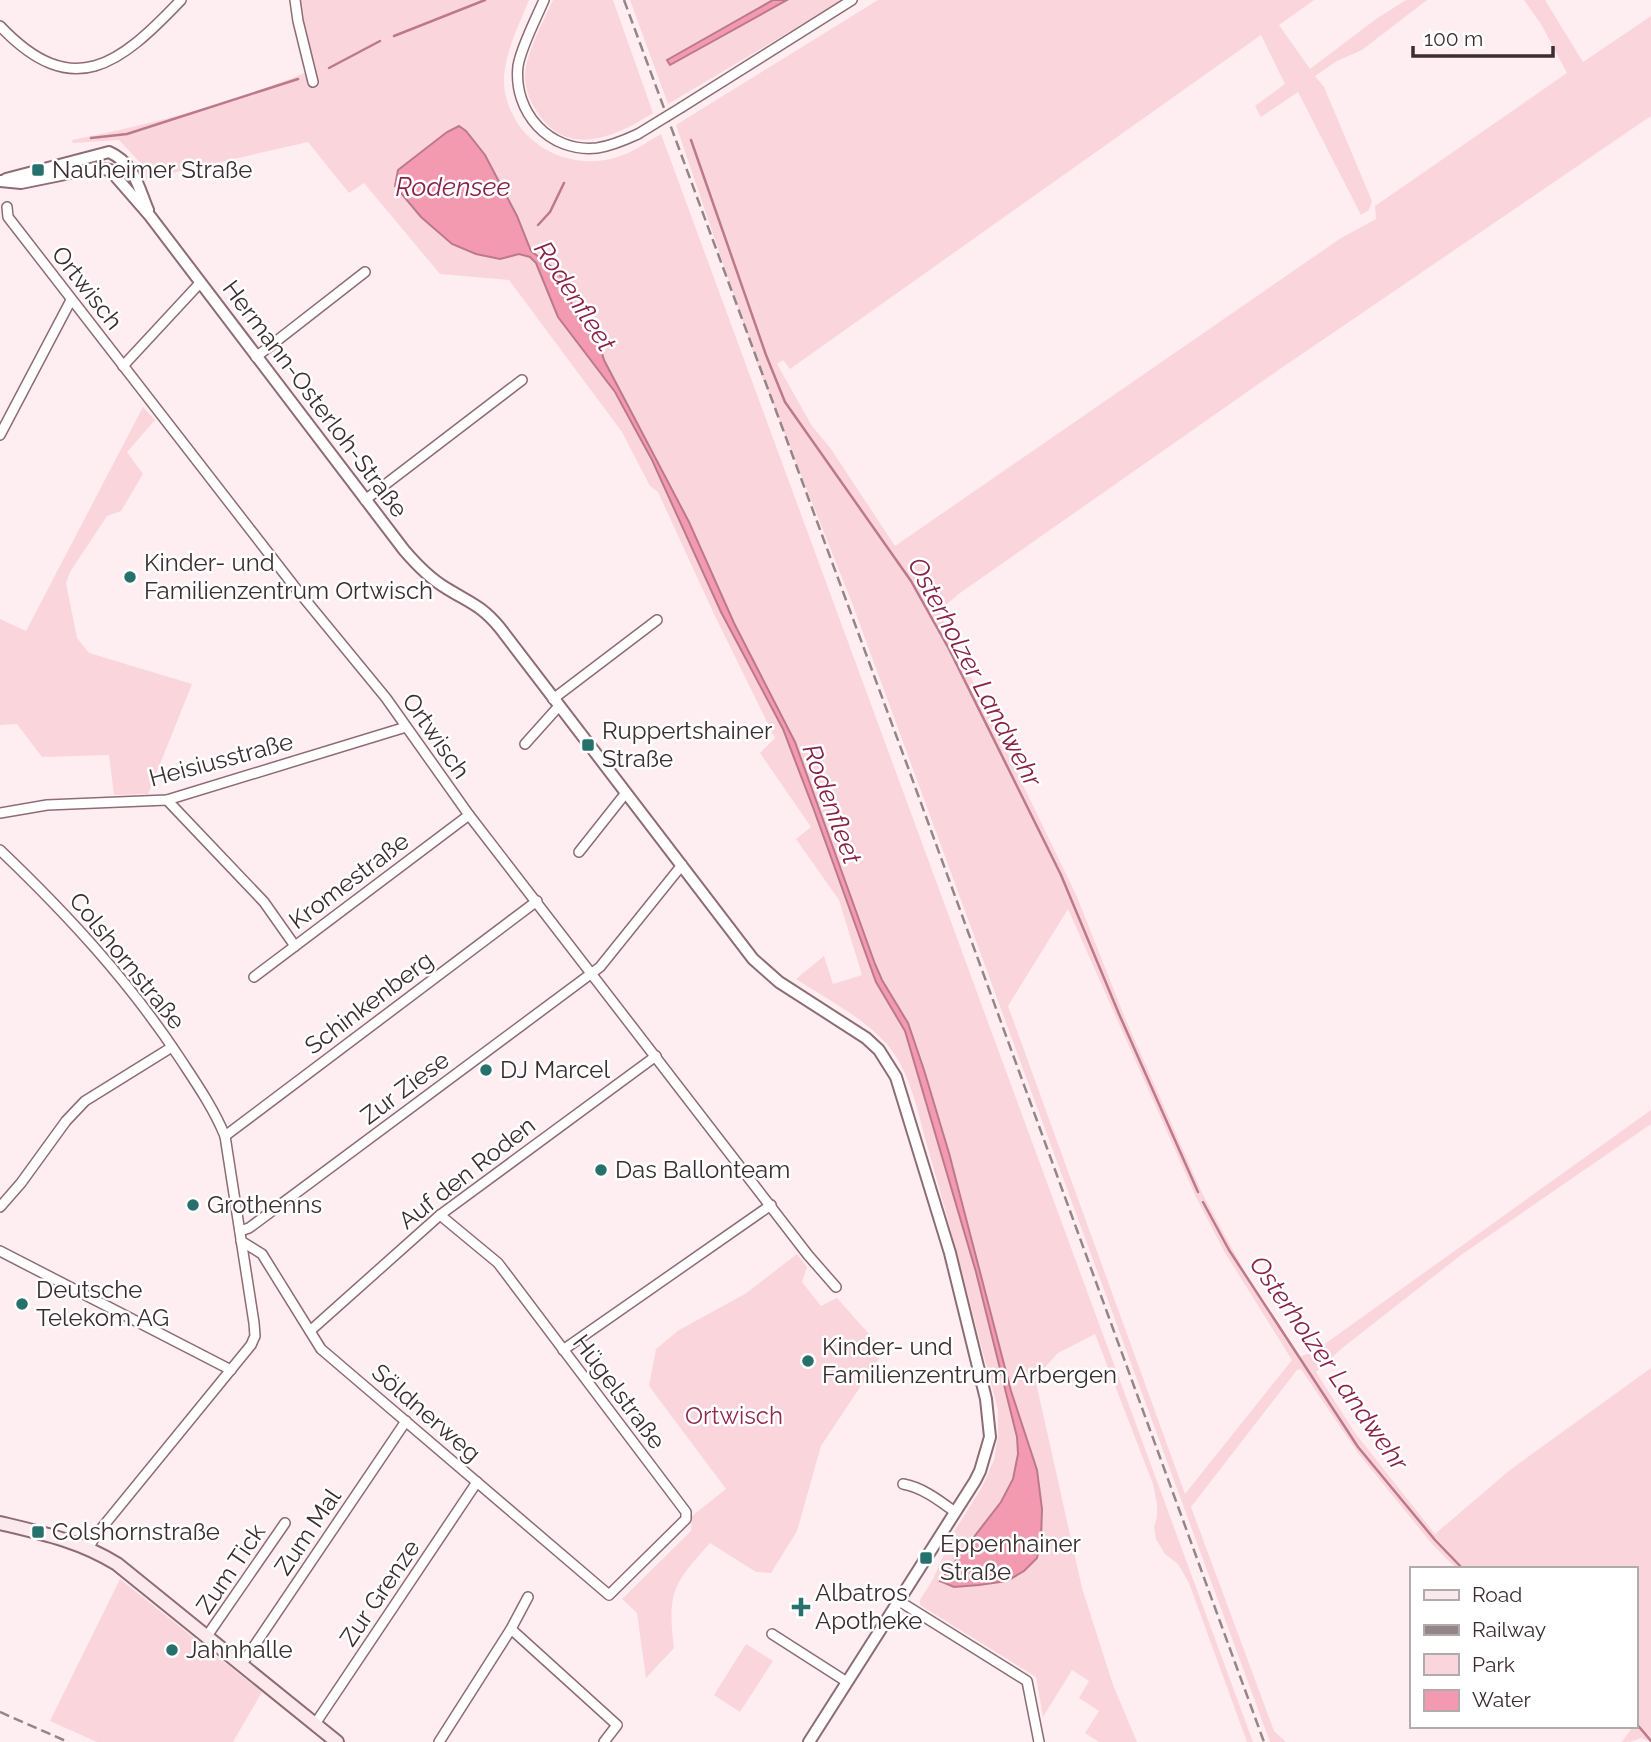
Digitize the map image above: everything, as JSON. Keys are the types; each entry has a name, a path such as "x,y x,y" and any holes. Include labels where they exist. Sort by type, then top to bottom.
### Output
{"main road":[{"path":"0,1523 69,1539 89,1548 135,1577 337,1742"}],"street":[{"path":"0,26 14,41 53,66 71,70 88,69 102,65 133,45 181,0"},
{"path":"295,0 313,82"},
{"path":"544,0 518,66 521,101 541,131 554,140 584,148 609,145 638,134 849,3 859,0"},
{"name":"Hermann-Osterloh-Straße","path":"0,181 109,152 122,158 132,170 150,216"},
{"name":"Hermann-Osterloh-Straße","path":"0,181 21,183 95,168 110,170 117,176 416,564 446,588 487,613 752,959 766,972 866,1038 897,1077 950,1252 986,1399 990,1437 980,1471 809,1742"},
{"name":"Ortwisch","path":"7,207 8,218 294,586 386,698 468,815 592,972 808,1255 836,1287"},
{"path":"256,358 365,272"},
{"path":"123,366 200,283"},
{"path":"0,435 71,300"},
{"path":"365,500 522,380"},
{"path":"525,744 556,702 657,620"},
{"name":"Heisiusstraße","path":"0,813 47,805 167,800 406,727"},
{"path":"579,852 625,794"},
{"path":"167,800 264,902 295,946"},
{"name":"Kromestraße","path":"254,977 468,815"},
{"name":"Colshornstraße","path":"0,850 83,932 140,1000 215,1111 225,1136 255,1336 251,1345 114,1513 89,1548"},
{"name":"Zur Ziese","path":"241,1236 600,967 682,865"},
{"name":"Schinkenberg","path":"225,1136 537,901"},
{"path":"0,1207 66,1121 85,1101 173,1047"},
{"name":"Auf den Roden","path":"310,1331 440,1215 656,1056"},
{"path":"563,1350 772,1205"},
{"name":"Hügelstraße","path":"440,1215 498,1263 686,1512 686,1519 609,1595"},
{"name":"Söldnerweg","path":"241,1236 262,1254 321,1349 609,1595"},
{"path":"0,1251 231,1370"},
{"name":"Zum Mal","path":"242,1664 406,1421"},
{"name":"Zur Grenze","path":"315,1724 477,1482"},
{"path":"903,1484 911,1485 932,1496 955,1512"},
{"name":"Zum Tick","path":"207,1636 285,1523"},
{"path":"439,1742 511,1629 528,1597"},
{"path":"899,1601 1027,1681 1039,1742"},
{"path":"511,1629 617,1725 604,1742"},
{"path":"772,1634 847,1682"}],"green space":[{"path":"293,0 529,0 510,47 504,84 508,104 521,128 531,139 543,148 570,159 599,161 628,153 661,134 1253,1742 1247,1742 1189,1583 1178,1564 1165,1554 1156,1539 1154,1527 1157,1504 1153,1484 1095,1334 1058,1353 1035,1378 1082,1588 1113,1685 1137,1742 1099,1742 1085,1733 1099,1711 1079,1698 1089,1681 1072,1670 1043,1717 1036,1677 920,1605 920,1600 933,1579 955,1530 982,1487 994,1460 998,1410 956,1249 904,1071 890,1048 870,1028 796,979 824,956 833,984 862,975 839,900 796,839 811,827 760,753 775,738 658,492 650,486 622,432 509,280 440,274 364,183 349,193 308,142 146,179 145,168 119,140 73,143 72,140 192,111 252,93 309,71","holes":["540,257 557,271 566,283 578,317 598,340 604,360 689,522 734,623 795,742 875,964 904,1017 939,1115 1025,1435 1017,1437 976,1272 905,1031 876,982 783,729 721,612 679,518 627,413 599,370 558,317 536,264"]},
{"path":"553,0 613,0 653,113 610,135 579,140 551,128 539,115 526,86 526,66"},
{"path":"630,0 772,0 667,60 700,49 787,0 843,0 668,104"},
{"path":"878,0 1314,0 1279,25 1310,69 1406,0 1427,0 1362,50 1337,61 1315,76 1324,87 1372,201 1369,210 1361,215 1298,92 1261,117 1255,106 1285,84 1261,35 790,369 783,360 777,364 812,426 831,449 895,546 1341,238 1376,219 1375,206 1567,73 1541,24 1524,0 1545,0 1583,62 1651,16 1651,116 1280,369 960,593 939,611 1077,897 1125,1018 1202,1193 1253,1287 1299,1357 1315,1351 1651,1110 1651,1124 1461,1255 1341,1349 1316,1372 1355,1433 1435,1534 1510,1470 1651,1368 1651,1742 1641,1738 1622,1742 1632,1728 1637,1728 1637,1567 1455,1567 1432,1544 1358,1453 1301,1369 1297,1370 1191,1507 1274,1731 1286,1742 1270,1742 852,603 759,369 676,125","holes":["1068,909 1196,1197 1224,1251 1292,1360 1185,1494 1008,1006"]},
{"path":"143,407 155,420 127,452 143,474 121,511 107,516 70,572 66,583 77,638 89,653 192,684 148,794 114,795 109,755 42,757 17,724 0,725 0,619 26,631"},
{"path":"797,1254 807,1267 802,1282 821,1306 837,1298 884,1351 821,1446 797,1531 771,1573 756,1572 710,1543 688,1569 676,1590 671,1614 674,1648 646,1678 637,1613 622,1599 691,1531 692,1516 726,1489 649,1386 656,1349 679,1330 745,1294"},
{"path":"120,1579 262,1692 233,1742 97,1742 50,1721"},
{"path":"746,1644 773,1661 740,1712 714,1695"}],"water":[{"path":"773,0 787,0 670,65 667,60"},
{"name":"Rodensee","path":"459,126 485,155 517,216 531,251 557,271 566,283 578,317 591,328 598,340 604,360 689,522 734,623 795,742 875,964 908,1023 949,1153 1011,1391 1037,1470 1042,1509 1041,1540 1037,1558 1024,1571 1007,1581 954,1587 940,1581 1001,1502 1013,1479 1018,1454 1017,1437 976,1272 905,1031 876,982 783,729 721,612 652,460 615,392 558,317 536,263 530,257 519,254 500,259 476,254 452,244 421,217 395,186 398,170 447,132"}],"waterway":[{"path":"394,36 485,0"},
{"path":"329,68 380,41"},
{"path":"91,138 127,134 298,79"},
{"name":"Osterholzer Landwehr","path":"691,140 785,402 911,581 949,649 1061,875 1198,1192"},
{"name":"Rodenfleet","path":"538,225 550,212 564,183"},
{"name":"Osterholzer Landwehr","path":"1203,1202 1229,1250 1358,1447 1435,1540 1461,1567"},
{"name":"Osterholzer Landwehr","path":"1637,1724 1651,1741"}],"railway":[{"path":"624,0 1264,1742"},
{"path":"0,1712 68,1742"}],"place":[{"name":"Nauheimer Straße","path":"38,170"},
{"name":"Kinder- und Familienzentrum Ortwisch","path":"130,577"},
{"name":"Ruppertshainer Straße","path":"588,745"},
{"name":"DJ Marcel","path":"486,1070"},
{"name":"Das Ballonteam","path":"601,1170"},
{"name":"Grothenns","path":"193,1205"},
{"name":"Deutsche Telekom AG","path":"22,1304"},
{"name":"Kinder- und Familienzentrum Arbergen","path":"808,1361"},
{"name":"Colshornstraße","path":"38,1532"},
{"name":"Eppenhainer Straße","path":"926,1558"},
{"name":"Albatros Apotheke","path":"801,1607"},
{"name":"Jahnhalle","path":"172,1650"}]}
